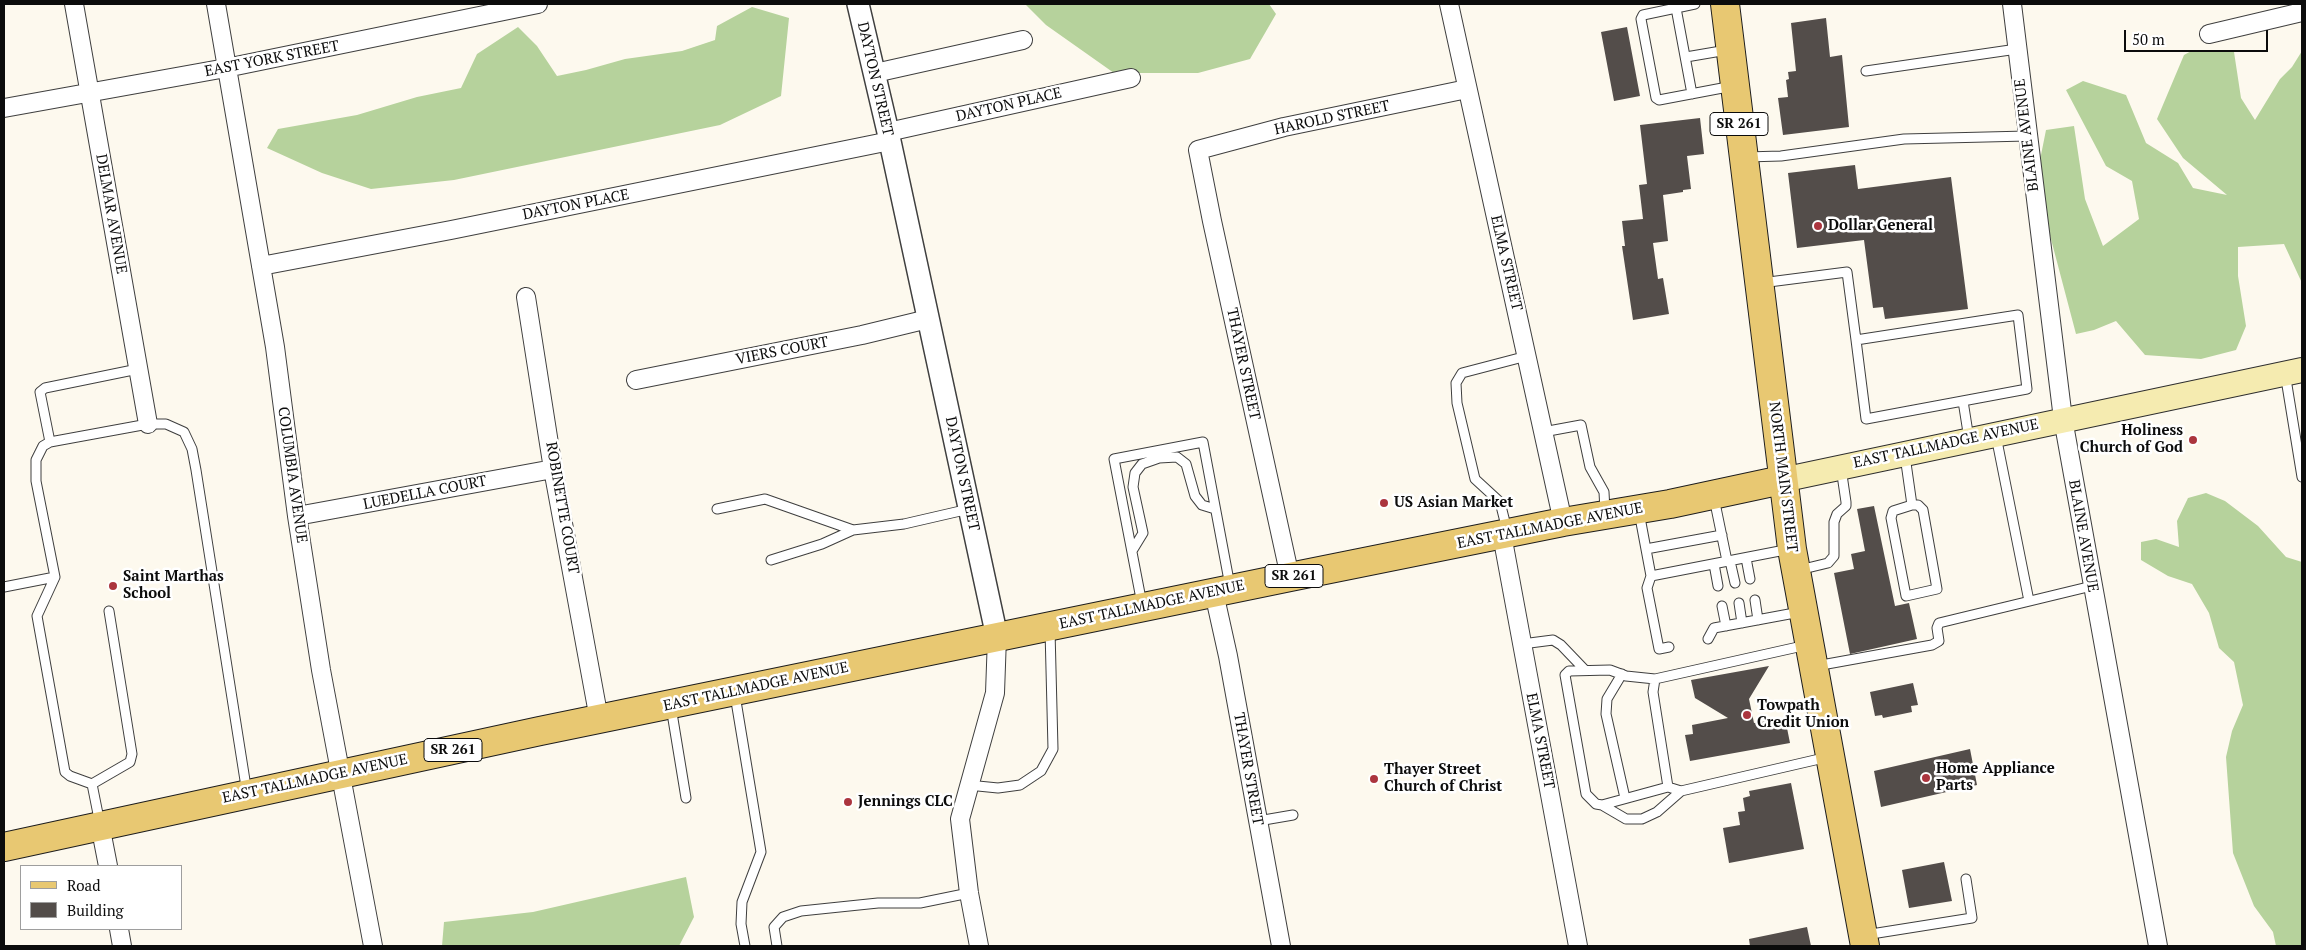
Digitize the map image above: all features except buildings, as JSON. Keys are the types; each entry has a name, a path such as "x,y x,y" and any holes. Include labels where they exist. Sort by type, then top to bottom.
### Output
{"main road":[{"name":"NORTH MAIN STREET","path":"1725,4 1782,480 1803,611 1864,941"},
{"name":"EAST TALLMADGE AVENUE","path":"4,847 341,772 1290,577 1563,522 1714,495 2062,419 2294,372"}],"street":[{"name":"DELMAR AVENUE","path":"74,4 148,424"},
{"name":"COLUMBIA AVENUE","path":"216,4 275,347 297,516 321,670 374,946"},
{"name":"EAST YORK STREET","path":"4,108 226,68 538,4"},
{"name":"DAYTON STREET","path":"858,4 889,136 997,637 995,693 960,819 969,894 979,946"},
{"name":"ELMA STREET","path":"1448,4 1563,522"},
{"name":"BLAINE AVENUE","path":"2012,4 2062,419 2158,946"},
{"path":"2209,34 2302,12"},
{"path":"875,73 1023,40"},
{"name":"DAYTON PLACE","path":"261,266 451,230 889,136 1131,78"},
{"name":"HAROLD STREET","path":"1198,150 1284,127 1467,89"},
{"name":"THAYER STREET","path":"1198,150 1290,577"},
{"name":"ROBINETTE COURT","path":"526,297 553,469 599,719"},
{"name":"VIERS COURT","path":"636,380 862,335 928,319"},
{"name":"LUEDELLA COURT","path":"297,516 553,469"},
{"name":"ELMA STREET","path":"1505,534 1522,644 1578,946"},
{"name":"THAYER STREET","path":"1222,591 1258,821 1281,946"},
{"path":"100,825 108,865"},
{"path":"119,930 122,946"}],"lane":[{"path":"1695,4 1643,15 1641,19 1656,98 1659,100 1734,86"},
{"path":"1676,8 1692,94"},
{"path":"1686,57 1730,49"},
{"path":"1866,71 2017,49"},
{"path":"1744,157 1780,156 1904,139 2027,136"},
{"path":"1759,283 1847,272 1866,419 2027,389 2018,314 1856,340"},
{"path":"1505,534 1500,502 1475,480 1457,403 1456,383 1462,373 1526,356"},
{"path":"50,442 40,392 45,388 138,369"},
{"path":"2294,372 2302,478"},
{"path":"1963,401 1969,439"},
{"path":"92,784 70,776 65,772 37,616 55,577 36,481 36,460 43,446 50,442 148,424 166,424 184,432 192,449 247,793"},
{"path":"1543,432 1581,425 1590,468 1604,492 1605,515"},
{"path":"1996,433 2029,601"},
{"path":"1143,608 1114,458 1202,442 1215,509 1222,591"},
{"path":"1904,453 1912,505"},
{"path":"1132,551 1143,533 1133,487 1135,473 1142,464 1159,458 1177,457 1186,464 1195,496 1202,505 1215,509"},
{"path":"1651,576 1746,558 1828,563 1834,556 1834,522 1837,514 1846,506 1840,467"},
{"path":"1714,495 1735,583"},
{"path":"716,509 765,500 853,530"},
{"path":"1912,505 1918,506 1923,510 1937,589 1906,596 1891,518 1893,511 1912,505"},
{"path":"771,560 822,544 853,530 904,524 969,509"},
{"path":"1638,509 1651,576 1647,588 1659,649 1669,647"},
{"path":"1646,549 1722,534"},
{"path":"1746,558 1750,579"},
{"path":"1714,564 1718,586"},
{"path":"4,588 55,577"},
{"path":"1829,757 1680,791 1656,812 1642,819 1626,819 1602,805 1596,804 1586,794 1565,675 1569,670 1610,670 1622,674 1655,679 1811,655 1932,646 1939,641 1937,628 1939,623 2092,586"},
{"path":"1754,600 1758,620"},
{"path":"1739,603 1742,623"},
{"path":"1722,606 1726,626"},
{"path":"92,784 130,762 132,754 109,611"},
{"path":"1708,639 1714,628 1803,611"},
{"path":"968,785 998,788 1020,785 1041,771 1052,749 1050,627"},
{"path":"1522,644 1553,640 1561,645 1584,669"},
{"path":"1622,674 1607,699 1606,714 1625,798"},
{"path":"1655,679 1653,692 1668,787"},
{"path":"734,692 761,852 757,868 742,902 741,924 745,946"},
{"path":"671,705 686,798"},
{"path":"92,784 100,825"},
{"path":"1602,805 1668,787 1680,791"},
{"path":"1258,821 1293,815"},
{"path":"1864,941 1972,918 1966,879"},
{"path":"777,946 774,927 783,917 801,911 878,903 920,903 969,894"}],"green space":[{"path":"1025,4 1269,4 1276,14 1250,59 1198,73 1114,73 1046,25"},
{"path":"752,7 789,18 781,96 720,125 454,180 371,189 322,173 267,148 278,129 357,115 417,97 461,88 477,54 518,27 537,46 557,76 625,59 682,51 715,40 717,26"},
{"path":"2193,50 2234,52 2241,98 2255,120 2280,79 2292,67 2302,51 2302,283 2284,244 2238,247 2238,276 2246,326 2236,350 2201,359 2145,355 2116,321 2094,330 2076,334 2042,205 2040,160 2046,130 2074,126 2085,199 2103,246 2139,219 2132,181 2106,166 2066,90 2083,81 2126,95 2146,143 2178,163 2193,188 2227,195 2183,158 2157,119 2184,55"},
{"path":"2206,493 2225,501 2258,526 2286,557 2302,562 2302,946 2276,946 2273,932 2254,906 2233,853 2226,757 2232,731 2243,705 2234,662 2219,648 2209,613 2192,584 2168,576 2141,560 2141,542 2156,539 2179,547 2177,521 2188,498"},
{"path":"686,877 694,917 679,946 442,946 444,922 533,912"}],"place":[{"name":"Dollar General","path":"1818,226"},
{"name":"Holiness Church of God","path":"2193,440"},
{"name":"US Asian Market","path":"1384,503"},
{"name":"Saint Marthas School","path":"113,586"},
{"name":"Towpath Credit Union","path":"1747,715"},
{"name":"Home Appliance Parts","path":"1926,778"},
{"name":"Thayer Street Church of Christ","path":"1374,779"},
{"name":"Jennings CLC","path":"848,802"}]}
